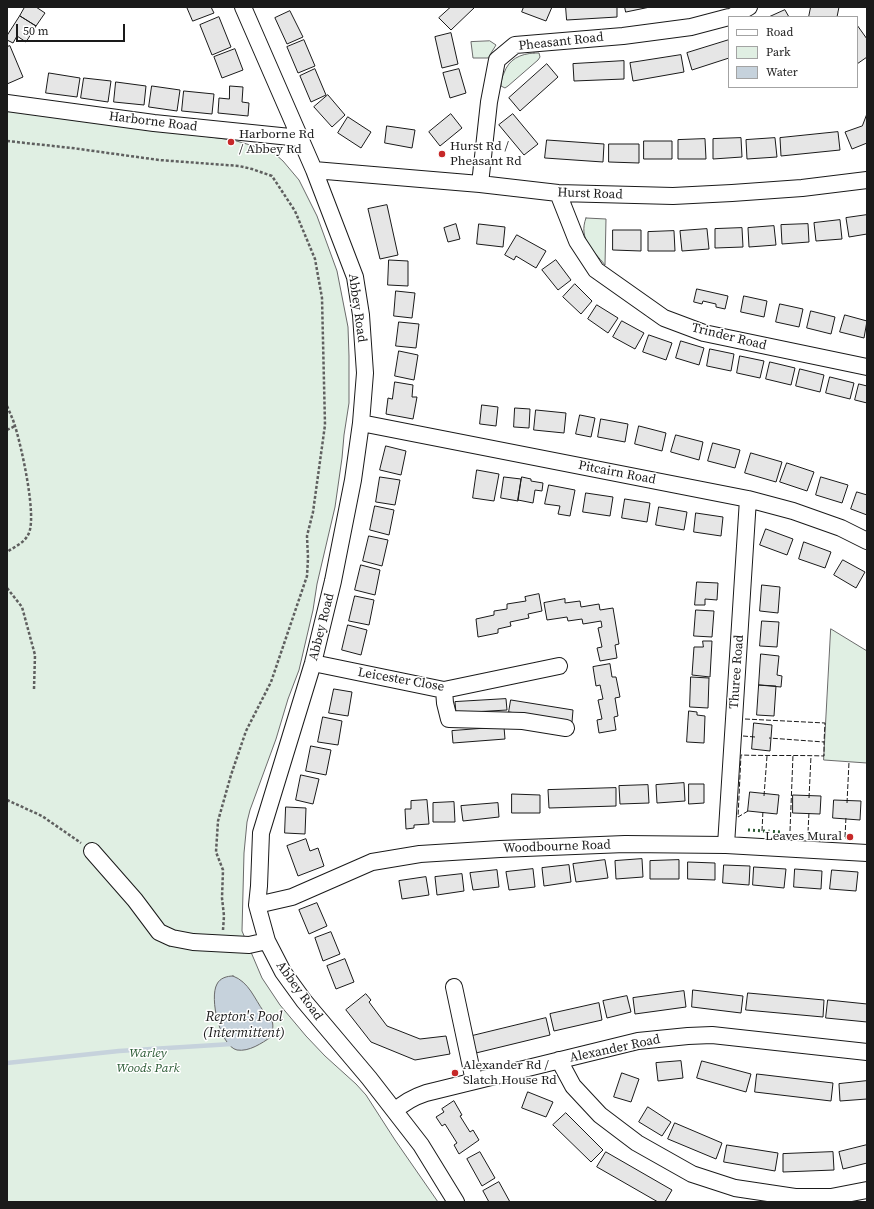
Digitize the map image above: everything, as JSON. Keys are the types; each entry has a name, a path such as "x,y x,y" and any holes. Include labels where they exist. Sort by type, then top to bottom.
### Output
{"street":[{"name":"Abbey Road","path":"243,7 314,170 355,277 361,315 365,374 361,423 353,480 333,581 313,663 261,833 257,905 267,940 283,972 304,1001 395,1111 421,1146 456,1202"},
{"name":"Pheasant Road","path":"732,16 749,7"},
{"name":"Pheasant Road","path":"480,184 489,102 497,60 515,45 622,36 691,27 728,18"},
{"name":"Harborne Road","path":"7,103 154,123 300,138"},
{"name":"Hurst Road","path":"314,170 480,184 558,193 673,196 794,188 867,180"},
{"name":"Trinder Road","path":"558,193 577,241 596,270 664,318 704,333 867,367"},
{"name":"Pitcairn Road","path":"361,423 748,499 793,511 834,525 867,542"},
{"name":"Thuree Road","path":"726,845 748,499"},
{"name":"Leicester Close","path":"313,663 444,690 559,666"},
{"path":"444,690 445,703 449,719 523,721 566,728"},
{"name":"Woodbourne Road","path":"257,905 292,897 372,862 420,854 625,844 726,845 867,853"},
{"path":"92,851 135,900 159,932 172,938 194,942 249,945 267,940"},
{"path":"454,987 474,1081"},
{"name":"Alexander Road","path":"395,1111 414,1097 426,1093 638,1041 712,1035 867,1052"},
{"path":"559,1060 573,1086 600,1116 637,1143 732,1195 831,1200 867,1190"}],"path":[{"path":"7,141 159,160 239,166 272,176 295,211 315,259 322,298 325,424 313,512 307,536 307,576 271,682 246,731 230,775 218,821 216,852 223,870 222,898 224,916 222,944"},
{"path":"7,406 15,426 27,474 32,523 29,535 20,544 7,552"},
{"path":"7,430 15,426"},
{"path":"7,588 22,607 35,655 34,689"},
{"path":"7,800 42,816 92,851"}],"green space":[{"path":"490,41 496,45 488,58 473,58 471,42"},
{"path":"539,53 540,57 538,60 508,86 505,88 501,86 501,81 506,68 512,61 520,56"},
{"name":"Warley Woods Park","path":"7,110 233,140 264,149 275,154 283,161 299,180 317,216 337,271 348,327 349,403 335,507 299,670 247,822 244,853 242,931 262,978 280,1005 325,1056 366,1095 438,1202 7,1202"},
{"path":"586,218 606,219 605,265 585,238 584,225"},
{"path":"831,629 867,651 867,763 824,760"}],"water":[{"name":"Repton's Pool (Intermittent)","path":"228,976 233,976 247,986 273,1023 271,1037 264,1042 246,1050 237,1050 231,1047 221,1031 215,1010 214,1000 217,984 220,980"}],"building":[{"path":"25,7 36,7 45,13 36,26 20,16"},
{"path":"187,7 211,7 214,13 193,21"},
{"path":"451,7 475,7 451,30 439,18"},
{"path":"524,7 552,7 546,21 522,12"},
{"path":"566,7 617,7 617,17 567,20"},
{"path":"625,7 650,7 626,12"},
{"path":"811,7 839,7 837,16 809,16"},
{"path":"785,10 788,16 771,16"},
{"path":"290,11 303,37 287,44 275,18"},
{"path":"20,16 36,26 26,42 17,36 13,43 7,40 7,36"},
{"path":"219,17 231,47 212,55 200,25"},
{"path":"858,26 867,39 867,57 858,63"},
{"path":"451,33 458,64 442,68 435,37"},
{"path":"304,40 315,66 298,73 287,47"},
{"path":"728,40 728,58 692,70 687,53"},
{"path":"10,46 23,77 7,84 7,47"},
{"path":"235,49 243,70 222,78 214,57"},
{"path":"681,55 684,72 633,81 630,63"},
{"path":"624,61 624,79 574,81 573,64"},
{"path":"547,64 558,77 520,111 509,98"},
{"path":"315,69 326,95 311,102 300,76"},
{"path":"459,69 466,93 450,98 443,73"},
{"path":"49,73 80,78 77,97 46,93"},
{"path":"84,78 111,81 108,102 81,98"},
{"path":"116,82 146,86 144,105 114,102"},
{"path":"152,86 180,90 177,111 149,107"},
{"path":"230,86 243,87 242,102 249,103 248,116 218,113 219,98 229,99"},
{"path":"184,91 214,94 212,114 182,111"},
{"path":"328,95 345,115 332,127 314,107"},
{"path":"451,114 462,128 440,146 429,132"},
{"path":"513,114 538,144 524,155 499,125"},
{"path":"867,114 867,143 852,149 845,132 862,126"},
{"path":"348,117 371,132 361,148 338,133"},
{"path":"387,126 415,130 412,148 385,143"},
{"path":"838,132 840,150 781,156 780,138"},
{"path":"741,138 742,157 713,159 713,139"},
{"path":"775,138 777,157 747,159 746,140"},
{"path":"705,139 706,159 678,159 678,140"},
{"path":"547,140 604,144 603,162 545,158"},
{"path":"644,141 672,141 672,159 644,159"},
{"path":"609,144 639,144 639,163 609,162"},
{"path":"387,205 398,255 380,259 368,209"},
{"path":"867,215 867,234 849,237 846,218"},
{"path":"840,220 842,239 816,241 814,223"},
{"path":"456,224 460,239 448,242 444,228"},
{"path":"479,224 505,227 503,247 477,244"},
{"path":"808,224 809,242 782,244 781,225"},
{"path":"774,226 776,245 749,247 748,228"},
{"path":"742,228 743,247 715,248 715,229"},
{"path":"707,229 709,249 682,251 680,231"},
{"path":"613,230 641,230 641,251 613,250"},
{"path":"674,231 675,251 648,251 648,232"},
{"path":"517,235 546,251 536,268 516,256 514,260 505,255"},
{"path":"389,260 408,261 408,286 388,285"},
{"path":"556,260 571,280 558,290 542,270"},
{"path":"575,284 592,301 581,314 563,297"},
{"path":"697,289 728,296 725,309 716,307 716,304 703,301 702,304 694,302"},
{"path":"396,291 415,293 412,318 394,316"},
{"path":"744,296 767,301 764,317 741,312"},
{"path":"780,304 803,309 799,327 776,322"},
{"path":"597,305 618,318 608,333 588,319"},
{"path":"811,311 835,317 831,334 807,328"},
{"path":"845,315 867,321 864,338 840,332"},
{"path":"622,321 644,333 635,349 613,337"},
{"path":"399,322 419,324 416,348 396,346"},
{"path":"649,335 672,343 666,360 643,352"},
{"path":"681,341 704,348 699,365 676,358"},
{"path":"710,349 734,354 731,371 707,366"},
{"path":"399,351 418,355 414,380 395,376"},
{"path":"740,356 764,361 760,378 737,373"},
{"path":"770,362 795,368 791,385 766,379"},
{"path":"800,369 824,375 820,392 796,386"},
{"path":"830,377 854,383 850,399 826,393"},
{"path":"395,382 413,385 412,397 417,397 413,419 386,414 388,398 392,399"},
{"path":"859,384 867,386 867,403 855,400"},
{"path":"482,405 498,407 496,426 480,424"},
{"path":"515,408 530,409 529,428 514,427"},
{"path":"536,410 566,413 564,433 534,430"},
{"path":"580,415 595,418 591,437 576,434"},
{"path":"601,419 628,424 625,442 598,437"},
{"path":"639,426 666,433 662,451 635,444"},
{"path":"676,435 703,442 699,460 671,452"},
{"path":"713,443 740,450 735,468 708,461"},
{"path":"386,446 406,451 401,475 380,470"},
{"path":"751,453 782,462 776,482 745,473"},
{"path":"787,463 814,472 807,491 780,482"},
{"path":"477,470 499,474 494,501 473,498"},
{"path":"380,477 400,480 395,505 376,502"},
{"path":"504,477 521,479 518,501 501,498"},
{"path":"522,477 531,479 531,481 543,483 542,491 535,490 533,503 518,500"},
{"path":"821,477 848,485 842,503 816,495"},
{"path":"549,485 575,490 570,516 558,514 560,506 545,504"},
{"path":"857,492 867,495 867,515 851,509"},
{"path":"586,493 613,497 610,516 583,512"},
{"path":"625,499 650,503 647,522 622,518"},
{"path":"375,506 394,510 389,535 370,530"},
{"path":"659,507 687,512 684,530 656,525"},
{"path":"696,513 723,517 721,536 694,532"},
{"path":"766,529 793,539 787,555 760,545"},
{"path":"369,536 388,540 382,566 363,561"},
{"path":"804,542 831,552 825,568 799,559"},
{"path":"843,560 865,572 856,588 834,575"},
{"path":"361,565 380,570 375,595 355,590"},
{"path":"697,582 718,583 717,600 705,599 705,605 695,605"},
{"path":"762,585 780,587 778,613 760,611"},
{"path":"539,594 542,611 528,614 529,618 510,622 511,626 498,629 498,633 478,637 476,619 494,615 494,611 507,609 507,604 526,601 525,597"},
{"path":"355,596 374,600 369,625 349,621"},
{"path":"565,599 565,603 580,601 581,607 599,604 600,610 613,608 619,644 615,645 617,658 600,661 597,648 602,647 598,628 602,627 601,621 583,624 582,619 568,621 567,617 547,620 544,603"},
{"path":"696,610 714,611 712,637 694,636"},
{"path":"762,621 779,622 777,647 760,646"},
{"path":"348,625 367,630 361,655 342,650"},
{"path":"703,641 712,641 710,677 692,675 694,647 703,647"},
{"path":"761,654 779,656 777,675 782,676 781,687 759,685"},
{"path":"610,664 612,677 616,677 620,697 615,698 618,716 614,717 616,730 599,733 597,720 602,719 598,700 603,699 600,685 596,686 593,667"},
{"path":"691,677 709,678 708,708 690,707"},
{"path":"759,685 776,686 774,716 757,715"},
{"path":"334,689 352,692 348,716 329,713"},
{"path":"506,699 507,710 456,713 455,702"},
{"path":"511,700 573,710 572,722 509,712"},
{"path":"689,711 697,712 697,715 705,716 704,743 687,742"},
{"path":"323,717 342,721 338,745 318,742"},
{"path":"754,723 772,725 770,751 752,749"},
{"path":"504,727 505,739 453,743 452,731"},
{"path":"311,746 331,750 326,775 306,771"},
{"path":"301,775 319,779 313,804 296,800"},
{"path":"684,783 685,801 657,803 656,785"},
{"path":"689,784 704,784 704,803 689,804"},
{"path":"648,785 649,803 620,804 619,786"},
{"path":"616,788 616,806 549,808 548,790"},
{"path":"750,792 779,795 777,814 748,811"},
{"path":"512,794 540,795 540,813 512,813"},
{"path":"793,795 821,796 820,814 793,813"},
{"path":"427,800 429,824 414,825 414,828 406,829 405,809 411,809 411,801"},
{"path":"834,800 861,801 860,820 833,818"},
{"path":"454,802 455,822 433,822 433,803"},
{"path":"498,803 499,817 463,821 461,806"},
{"path":"286,807 306,808 305,834 285,833"},
{"path":"306,839 310,851 318,848 324,866 298,876 287,846"},
{"path":"642,859 643,877 616,879 615,861"},
{"path":"605,860 608,878 576,882 573,864"},
{"path":"679,860 679,879 650,879 650,861"},
{"path":"688,862 715,863 715,880 688,879"},
{"path":"569,865 571,882 544,886 542,868"},
{"path":"724,865 750,866 749,885 723,883"},
{"path":"754,867 786,869 784,888 753,885"},
{"path":"533,869 535,887 509,890 506,872"},
{"path":"795,869 822,871 821,889 794,887"},
{"path":"497,870 499,887 473,890 470,873"},
{"path":"832,870 858,872 856,891 830,889"},
{"path":"462,874 464,891 437,895 435,877"},
{"path":"426,877 429,895 402,899 399,881"},
{"path":"317,903 327,926 309,934 299,910"},
{"path":"331,932 340,954 323,961 315,938"},
{"path":"345,959 354,982 336,989 327,966"},
{"path":"693,990 743,996 741,1013 692,1007"},
{"path":"684,991 686,1007 635,1014 633,998"},
{"path":"748,993 824,1000 823,1017 746,1010"},
{"path":"366,994 371,1000 369,1002 387,1026 420,1039 446,1036 450,1054 415,1060 371,1042 346,1010"},
{"path":"627,996 631,1012 607,1018 603,1001"},
{"path":"828,1000 867,1004 867,1022 826,1018"},
{"path":"599,1003 602,1020 554,1031 550,1014"},
{"path":"546,1018 550,1035 476,1053 472,1036"},
{"path":"681,1061 683,1078 658,1081 656,1063"},
{"path":"702,1061 751,1074 746,1092 697,1078"},
{"path":"622,1073 639,1079 631,1102 614,1097"},
{"path":"757,1074 833,1083 831,1101 755,1092"},
{"path":"867,1081 867,1099 840,1101 839,1084"},
{"path":"528,1092 553,1102 546,1117 522,1108"},
{"path":"454,1101 462,1115 460,1116 470,1132 473,1130 479,1140 459,1154 454,1145 457,1143 445,1124 442,1126 436,1117 444,1112 442,1109"},
{"path":"648,1107 671,1122 662,1136 639,1122"},
{"path":"566,1113 603,1150 591,1162 553,1125"},
{"path":"675,1123 722,1143 716,1159 668,1139"},
{"path":"727,1145 778,1153 775,1171 724,1162"},
{"path":"867,1145 867,1163 843,1169 839,1152"},
{"path":"480,1152 495,1178 482,1186 467,1159"},
{"path":"606,1152 672,1190 665,1202 658,1202 597,1167"},
{"path":"833,1152 834,1170 783,1172 783,1154"},
{"path":"499,1182 510,1202 489,1202 483,1191"}],"waterway":[{"path":"7,1063 119,1051 232,1044"}],"hedge":[{"path":"748,830 782,832"},
{"path":"845,837 854,837"}],"fence":[{"path":"745,719 825,723 824,742"},
{"path":"743,736 755,737"},
{"path":"748,811 738,817 741,755 824,756 824,742 769,738"},
{"path":"790,831 793,755"},
{"path":"764,796 767,756"},
{"path":"809,798 811,756"},
{"path":"847,803 849,762"},
{"path":"762,831 763,810"},
{"path":"808,832 809,812"},
{"path":"845,837 846,817"}],"place":[{"name":"Harborne Rd / Abbey Rd","path":"231,142"},
{"name":"Hurst Rd / Pheasant Rd","path":"442,154"},
{"name":"Leaves Mural","path":"850,837"},
{"name":"Alexander Rd / Slatch House Rd","path":"455,1073"}]}
